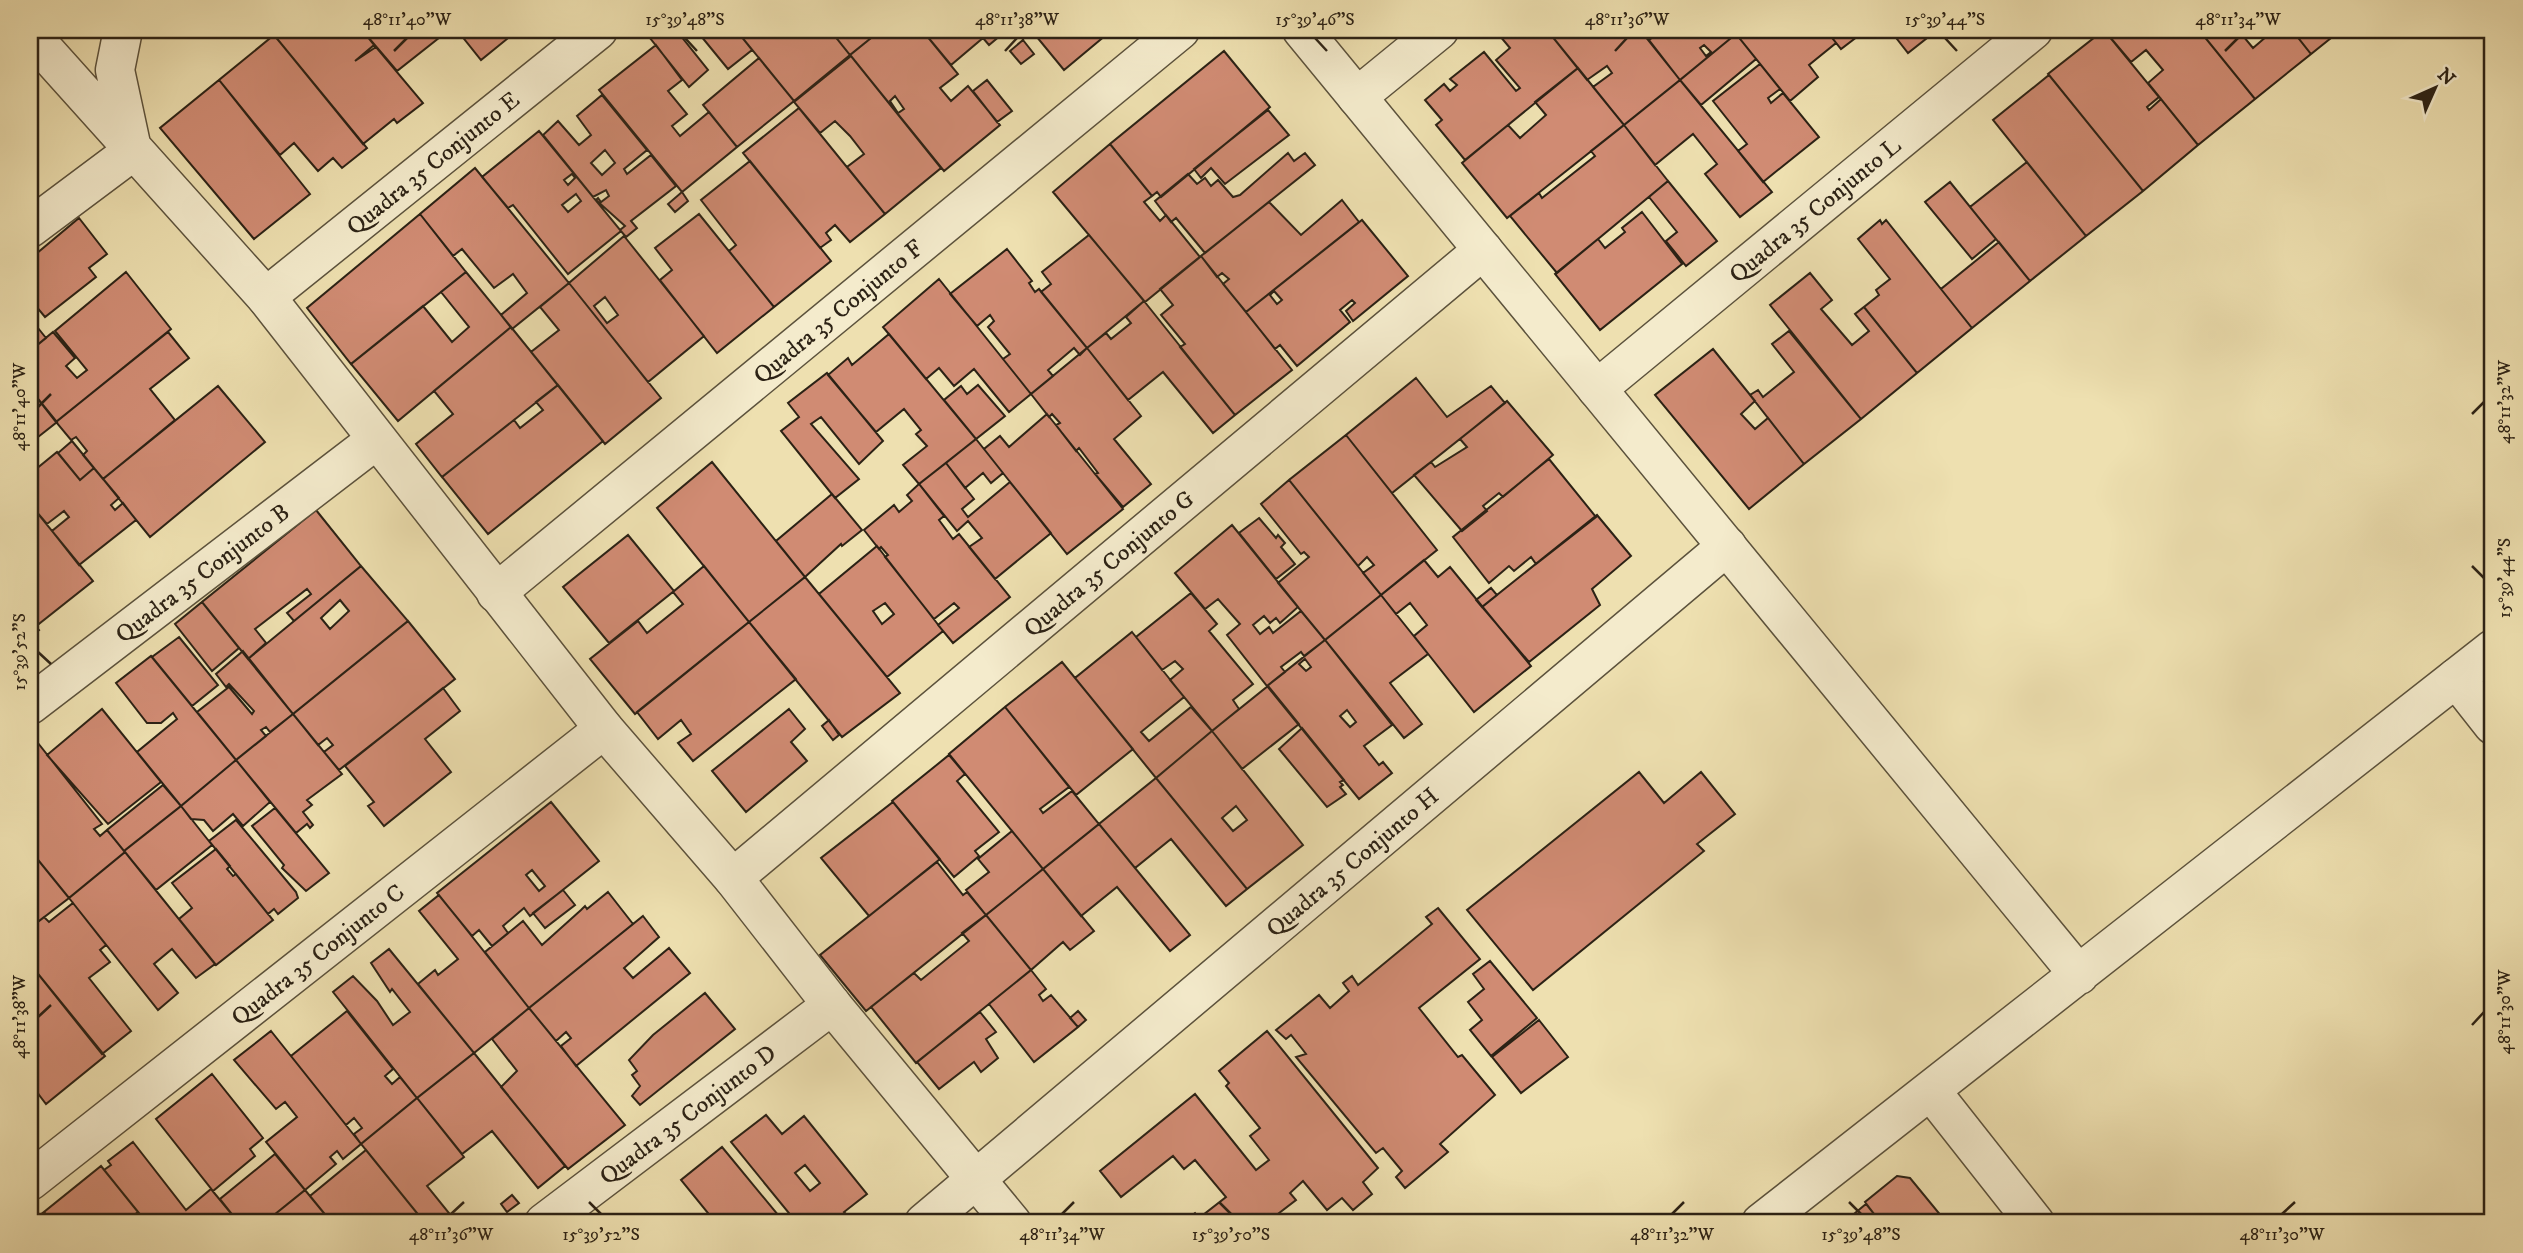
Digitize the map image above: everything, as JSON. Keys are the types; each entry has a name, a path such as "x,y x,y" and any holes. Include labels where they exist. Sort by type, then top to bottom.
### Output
{"street":[{"path":"123,30 115,70 133,151"},
{"name":"Quadra 35 Conjunto E","path":"265,297 598,30"},
{"name":"Quadra 35 Conjunto F","path":"496,593 1180,30"},
{"path":"1302,30 2079,975"},
{"path":"1357,97 1439,30"},
{"name":"Quadra 35 Conjunto L","path":"1597,389 2033,30"},
{"path":"30,34 265,297 604,729 733,878 832,1005 1012,1223"},
{"path":"30,228 133,151"},
{"name":"Quadra 35 Conjunto G","path":"733,878 1483,250"},
{"name":"Quadra 35 Conjunto B","path":"30,705 376,440"},
{"name":"Quadra 35 Conjunto H","path":"924,1223 978,1181 1727,546"},
{"path":"1761,1223 2493,649"},
{"path":"2456,678 2493,725"},
{"name":"Quadra 35 Conjunto C","path":"30,1181 604,729"},
{"name":"Quadra 35 Conjunto D","path":"544,1223 832,1005"},
{"path":"1931,1091 2035,1223"}],"building":[{"path":"281,30 362,30 374,45 355,61 376,47 423,103 397,123 394,119 363,144 274,35"},
{"path":"362,30 449,30 397,71"},
{"path":"457,30 518,30 481,60"},
{"path":"661,30 664,34 676,30 708,70 689,87 646,33"},
{"path":"696,30 736,30 752,50 728,69"},
{"path":"736,30 830,30 850,55 794,101"},
{"path":"830,30 881,30 850,55"},
{"path":"881,30 922,30 958,74 940,88 951,101 968,86 1000,125 944,171 850,55","holes":["895,96 904,109 898,113 890,101"]},
{"path":"922,30 1007,30 989,45 983,38 951,65"},
{"path":"1015,30 1112,30 1064,70 1032,31 1023,39"},
{"path":"1361,30 1374,30 1366,37"},
{"path":"1506,30 1547,30 1578,68 1465,160 1436,125 1442,120 1425,100 1444,84 1450,91 1457,85 1450,79 1484,52 1516,91 1520,88 1496,60 1510,48 1499,35"},
{"path":"1547,30 1640,30 1680,80 1624,125 1593,87 1612,73 1607,66 1587,80"},
{"path":"1663,30 1732,30 1736,34 1680,80 1649,40","holes":["1704,45 1711,52 1706,56 1700,48"]},
{"path":"1741,30 1826,30 1836,43 1809,65 1818,77 1790,101 1736,34"},
{"path":"1826,30 1866,30 1841,49"},
{"path":"1890,30 1920,30 1927,38 1908,53"},
{"path":"2104,30 2199,30 2255,99 2198,145 2148,83 2163,70 2146,50 2131,62"},
{"path":"2104,30 2159,97 2147,107 2149,110 2161,99 2198,145 2143,191 2048,74"},
{"path":"2199,30 2251,30 2243,36 2253,48 2274,30 2292,30 2311,54 2255,99"},
{"path":"2292,30 2341,30 2311,54"},
{"path":"1736,34 1756,59 1701,105 1680,80"},
{"path":"274,35 367,148 342,168 333,158 318,171 294,143 280,155 219,80"},
{"path":"1023,40 1034,54 1021,64 1010,51"},
{"path":"656,45 682,80 668,91 687,114 672,126 680,136 709,112 737,147 682,192 599,90"},
{"path":"1224,51 1270,107 1161,197 1157,192 1152,196 1110,144"},
{"path":"851,56 941,168 885,214 847,167 864,154 850,136 835,121 820,133 794,102"},
{"path":"759,58 794,101 737,147 703,105"},
{"path":"1760,64 1780,89 1768,98 1771,103 1783,93 1819,137 1763,182 1738,151 1747,144 1713,101"},
{"path":"1578,68 1624,125 1507,218 1462,163 1508,125 1520,138 1546,115 1535,102"},
{"path":"2049,75 2143,191 2086,236 1993,120"},
{"path":"219,80 310,194 254,239 160,128"},
{"path":"987,80 1012,111 997,122 973,91"},
{"path":"1680,80 1772,192 1740,217 1705,174 1717,164 1693,134 1655,165 1624,125"},
{"path":"602,95 647,150 624,169 627,174 651,155 676,186 631,221 637,228 626,237 620,230 625,226 596,200 598,198 601,202 609,196 606,190 593,197 543,135 558,121 579,145 591,135 577,116","holes":["605,150 615,163 602,175 591,163"]},
{"path":"799,108 885,214 850,242 835,225 826,233 831,240 820,248 743,153"},
{"path":"1268,110 1289,135 1225,184 1211,168 1201,178 1194,169"},
{"path":"1624,125 1668,181 1557,273 1510,216 1539,193 1542,198 1595,156 1591,151"},
{"path":"539,131 621,231 568,274 513,205 508,208 482,177","holes":["572,174 575,178 568,185 564,180","576,194 581,201 568,212 562,205"]},
{"path":"1110,144 1152,196 1144,202 1160,221 1166,215 1200,257 1145,302 1053,192"},
{"path":"1288,153 1294,161 1305,153 1315,165 1205,253 1176,218 1171,222 1155,201 1188,174 1197,184 1205,178 1211,186 1218,180 1233,197 1240,195"},
{"path":"750,161 831,261 774,307 729,251 736,245 701,200"},
{"path":"2027,162 2086,236 2030,281 1970,207"},
{"path":"475,168 569,283 512,329 501,315 527,293 513,274 494,288 462,249 453,256 420,214"},
{"path":"1668,181 1717,241 1686,266 1666,241 1677,232 1649,197"},
{"path":"1950,182 1996,239 1972,259 1925,202"},
{"path":"682,192 688,201 675,212 668,204"},
{"path":"1342,200 1359,222 1246,312 1223,284 1229,279 1222,273 1217,277 1201,256 1269,202 1301,235"},
{"path":"1642,212 1682,264 1600,330 1555,274 1598,239 1605,248 1625,232 1622,228"},
{"path":"420,214 466,272 351,364 307,308"},
{"path":"699,214 774,307 717,353 660,280 672,270 655,248"},
{"path":"79,218 107,254 89,268 96,277 45,317 30,299 30,259"},
{"path":"1362,220 1408,276 1353,321 1346,311 1355,303 1352,300 1340,310 1350,322 1297,366 1280,345 1275,349 1246,312","holes":["1274,291 1282,300 1277,304 1270,295"]},
{"path":"1880,220 1882,224 1886,220 1972,328 1917,373 1864,307 1879,295 1876,290 1890,279 1858,239"},
{"path":"1089,235 1144,301 1087,348 1041,292 1051,284 1042,272"},
{"path":"624,236 704,336 648,382 569,283","holes":["605,297 618,315 607,323 594,306"]},
{"path":"1999,242 2030,281 1972,328 1941,289"},
{"path":"1007,249 1032,281 1029,283 1035,292 1039,289 1087,348 1080,355 1074,348 1048,370 1053,376 1031,394 1003,359 1010,354 988,327 994,321 990,315 977,326 950,294"},
{"path":"1201,256 1292,370 1235,415 1180,347 1185,344 1161,315 1173,305 1160,289"},
{"path":"126,272 171,329 56,422 30,389 30,351 53,332 75,358 66,366 77,378 87,370 55,331"},
{"path":"466,272 511,327 398,421 351,364 423,306 452,342 469,327 441,292"},
{"path":"1810,273 1832,300 1821,309 1852,345 1869,331 1855,314 1864,307 1917,373 1861,419 1770,305"},
{"path":"939,279 1031,394 1009,412 974,369 954,386 939,368 926,379 883,327"},
{"path":"569,283 661,398 605,444 531,352 559,330 540,307"},
{"path":"1144,301 1235,415 1213,433 1163,372 1128,400 1087,348 1106,333 1111,339 1131,323 1126,317"},
{"path":"30,318 46,338 30,351"},
{"path":"511,327 558,385 442,477 416,444 453,414 434,391"},
{"path":"1789,331 1861,419 1804,464 1750,395 1758,390 1763,397 1794,372 1772,344"},
{"path":"168,332 189,358 150,389 175,420 103,479 83,455 87,451 76,437 71,440 56,422"},
{"path":"889,334 976,439 919,484 903,465 927,446 916,434 921,430 904,409 876,432 828,375 848,358 852,365"},
{"path":"1087,348 1141,416 1114,439 1151,484 1123,507 1095,474 1098,473 1079,448 1076,451 1056,425 1060,423 1052,414 1049,417 1031,394"},
{"path":"1713,349 1755,401 1741,414 1755,429 1768,418 1804,464 1749,509 1655,395"},
{"path":"827,373 883,441 859,464 821,417 811,424 859,479 835,498 781,431 799,417 788,403"},
{"path":"1416,378 1447,417 1491,386 1505,403 1392,493 1346,435"},
{"path":"558,385 603,441 488,534 442,477 514,420 520,428 543,410 536,402"},
{"path":"978,385 1005,416 976,439 944,400 961,386 967,394"},
{"path":"218,386 265,442 150,537 103,479"},
{"path":"30,389 57,422 33,441 30,438"},
{"path":"1507,401 1553,455 1503,497 1499,493 1483,506 1487,511 1462,531 1414,475 1431,462 1435,467 1467,447 1460,439"},
{"path":"1047,414 1123,509 1067,554 984,449 1000,436 1009,447"},
{"path":"1346,435 1437,550 1381,595 1363,573 1374,565 1367,557 1358,566 1289,480"},
{"path":"976,439 1003,473 991,483 983,473 965,488 946,463"},
{"path":"72,441 94,468 80,480 58,453"},
{"path":"57,452 80,480 94,468 119,498 111,505 115,510 123,503 136,520 79,565 52,531 69,517 64,511 47,524 30,504 30,474"},
{"path":"1549,459 1596,517 1536,564 1531,557 1514,571 1509,566 1489,583 1453,537"},
{"path":"712,462 805,577 749,622 657,508"},
{"path":"946,463 974,499 962,509 968,517 1010,482 1051,533 995,579 969,547 982,538 968,521 957,531 919,484"},
{"path":"1289,480 1381,595 1325,640 1278,583 1309,557 1304,552 1301,554 1261,504"},
{"path":"919,484 944,516 939,520 953,539 959,534 1010,597 953,643 938,625 959,608 954,603 934,619 885,557 888,555 881,547 879,549 864,530 894,505 899,512 912,501 907,495"},
{"path":"832,494 862,530 842,546 841,544 805,577 776,541"},
{"path":"30,504 93,581 35,627 30,620"},
{"path":"316,510 361,566 294,621 287,613 311,594 307,589 255,629 266,643 248,659 202,602"},
{"path":"1597,515 1631,556 1592,589 1600,605 1529,662 1482,607"},
{"path":"1259,518 1276,538 1278,535 1285,543 1281,547 1295,564 1276,579 1239,533"},
{"path":"1232,525 1298,607 1280,623 1276,618 1270,623 1264,616 1253,625 1260,634 1269,627 1273,633 1301,611 1325,640 1304,656 1301,652 1281,667 1285,672 1267,686 1227,635 1240,624 1218,599 1205,609 1175,573"},
{"path":"628,535 674,591 609,643 563,587"},
{"path":"877,546 943,631 887,677 819,594","holes":["885,603 894,614 882,624 873,611"]},
{"path":"1424,560 1438,577 1450,567 1531,666 1474,712 1414,636 1427,625 1410,603 1396,614 1381,595"},
{"path":"361,566 408,621 293,714 248,659","holes":["340,600 349,611 330,629 321,618"]},
{"path":"704,566 749,622 635,714 590,659 638,621 647,633 683,604 673,592"},
{"path":"805,577 900,693 842,737 749,622"},
{"path":"1491,588 1497,595 1482,607 1476,600"},
{"path":"1191,593 1217,624 1209,631 1253,684 1233,700 1239,709 1212,731 1170,680 1183,669 1175,661 1162,670 1136,637"},
{"path":"1381,595 1428,654 1390,683 1422,724 1404,738 1325,640"},
{"path":"202,602 239,648 212,671 175,624"},
{"path":"30,620 39,630 30,637"},
{"path":"408,621 455,679 339,770 324,752 333,745 327,738 318,745 293,714"},
{"path":"749,622 796,679 693,761 678,743 691,734 681,720 658,739 637,712"},
{"path":"1132,632 1184,697 1141,732 1149,741 1191,707 1212,731 1156,778 1075,678"},
{"path":"179,637 218,685 192,706 152,657"},
{"path":"1325,640 1392,725 1364,746 1379,765 1383,762 1392,773 1359,799 1267,686","holes":["1305,659 1311,667 1306,671 1299,664","1347,710 1356,722 1350,727 1340,716"]},
{"path":"243,651 293,714 270,732 266,727 261,730 266,736 236,760 197,712 229,687 252,714 254,711 229,684 226,687 216,674"},
{"path":"151,656 236,760 181,806 137,752 177,719 173,713 161,723 147,723 116,683"},
{"path":"1062,662 1133,749 1076,795 1005,707"},
{"path":"1268,686 1299,724 1242,769 1212,731"},
{"path":"443,688 460,711 425,739 451,772 384,826 368,806 374,802 345,766"},
{"path":"1005,707 1069,787 1040,809 1043,813 1072,791 1099,824 1043,869 949,754"},
{"path":"102,709 161,782 108,824 47,755"},
{"path":"789,709 805,729 791,742 807,761 746,812 712,771"},
{"path":"293,714 342,774 307,800 312,805 303,812 313,825 310,828 307,824 296,833 236,760"},
{"path":"829,720 839,735 833,740 822,726"},
{"path":"1302,728 1344,780 1340,782 1343,785 1340,787 1346,794 1327,807 1279,749"},
{"path":"1212,731 1303,845 1247,889 1156,778","holes":["1236,806 1247,820 1233,831 1222,818"]},
{"path":"34,738 102,824 94,829 100,836 107,830 125,852 69,898 30,850 30,742"},
{"path":"949,755 965,774 957,781 999,832 975,851 979,856 954,877 892,801"},
{"path":"236,760 270,802 243,826 233,814 213,831 204,820 191,819 181,806"},
{"path":"1639,772 1664,803 1701,772 1735,814 1697,844 1704,851 1533,990 1467,910"},
{"path":"1156,778 1247,889 1226,906 1171,839 1135,868 1099,824"},
{"path":"163,785 181,806 124,851 107,830"},
{"path":"551,802 599,861 530,916 524,908 503,926 508,933 492,946 479,930 472,936 437,893","holes":["532,870 545,886 539,891 526,875"]},
{"path":"893,802 940,859 869,916 821,858"},
{"path":"181,806 212,845 156,890 124,851"},
{"path":"275,808 329,873 306,891 282,868 284,865 252,826"},
{"path":"236,820 296,892 298,898 278,914 274,909 268,914 209,841"},
{"path":"1099,824 1190,935 1170,951 1117,887 1081,916 1043,869"},
{"path":"1012,831 1043,869 986,915 966,890 989,872 978,859"},
{"path":"216,849 230,866 227,869 233,876 236,874 273,920 216,965 179,919 192,908 172,883"},
{"path":"30,850 69,898 30,928"},
{"path":"125,852 215,964 196,978 172,949 154,964 178,993 158,1010 69,898"},
{"path":"937,862 963,895 967,892 986,915 866,1011 820,955"},
{"path":"1043,869 1094,931 1070,950 1063,942 1031,970 986,915"},
{"path":"563,890 575,905 545,928 533,913"},
{"path":"608,892 633,924 529,1008 485,952 523,921 542,945 585,906 587,909"},
{"path":"439,895 529,1008 474,1053 418,984 435,970 438,975 458,959 419,911"},
{"path":"73,903 106,945 100,950 110,962 89,978 131,1031 102,1054 30,964 30,928 44,917 49,922"},
{"path":"1438,908 1480,959 1419,1008 1458,1057 1462,1055 1495,1095 1440,1144 1448,1152 1405,1188 1396,1177 1402,1171 1383,1148 1376,1153 1296,1057 1306,1054 1291,1035 1286,1039 1276,1030 1319,995 1330,1008 1349,991 1343,983 1352,976 1358,985 1432,924 1426,917"},
{"path":"986,915 1031,970 916,1063 871,1007 914,973 921,980 969,941 962,933"},
{"path":"643,916 659,937 624,968 633,978 669,948 690,973 576,1066 561,1046 571,1038 566,1032 556,1041 529,1008"},
{"path":"389,949 474,1053 417,1098 333,992 353,976 377,1001 393,1025 410,1012 392,989 390,992 371,963"},
{"path":"1490,961 1537,1018 1491,1056 1470,1030 1482,1020 1468,1002 1484,989 1473,974"},
{"path":"30,964 105,1056 46,1104 30,1083"},
{"path":"1031,970 1046,989 1039,995 1043,1001 1051,995 1078,1027 1034,1062 989,1004"},
{"path":"705,993 735,1029 640,1105 632,1096 640,1086 632,1075 637,1071 629,1060 653,1035"},
{"path":"529,1008 625,1125 568,1169 501,1087 517,1071 492,1039"},
{"path":"347,1011 393,1069 385,1076 392,1084 400,1077 417,1098 361,1144 354,1134 362,1128 354,1118 346,1125 291,1056"},
{"path":"1078,1011 1086,1020 1078,1027 1070,1018"},
{"path":"980,1012 996,1032 986,1039 998,1058 981,1072 974,1062 939,1089 917,1062"},
{"path":"1539,1020 1568,1057 1521,1093 1492,1057"},
{"path":"271,1031 361,1144 343,1159 337,1151 330,1157 336,1164 305,1190 266,1142 297,1117 285,1102 276,1109 234,1060"},
{"path":"1267,1031 1378,1168 1363,1182 1372,1194 1353,1210 1342,1198 1327,1210 1303,1181 1290,1193 1296,1200 1266,1223 1181,1223 1195,1213 1199,1218 1226,1197 1195,1160 1184,1169 1173,1156 1121,1197 1100,1171 1195,1094 1256,1170 1269,1160 1250,1136 1260,1128 1226,1086 1229,1083 1219,1071"},
{"path":"474,1053 565,1166 538,1188 492,1131 462,1154 417,1098"},
{"path":"212,1074 263,1138 250,1149 255,1156 213,1191 156,1119"},
{"path":"30,1083 38,1093 30,1099"},
{"path":"417,1098 464,1157 427,1186 457,1223 425,1223 361,1144"},
{"path":"766,1115 782,1134 804,1116 867,1194 844,1212 854,1223 797,1223 731,1142","holes":["805,1165 820,1183 810,1191 795,1173"]},
{"path":"133,1142 186,1210 211,1189 239,1223 147,1223 104,1170 111,1165 108,1161"},
{"path":"722,1147 787,1223 716,1223 681,1180"},
{"path":"366,1150 425,1223 332,1223 310,1196"},
{"path":"275,1154 305,1190 264,1223 239,1223 220,1199"},
{"path":"101,1166 138,1212 123,1223 53,1223 44,1212"},
{"path":"1897,1176 1910,1178 1947,1223 1881,1223 1865,1202"},
{"path":"305,1190 332,1223 264,1223"},
{"path":"512,1195 519,1203 507,1212 501,1204"},
{"path":"1866,1204 1881,1223 1864,1223 1855,1213"},
{"path":"44,1212 53,1223 30,1223"}]}
